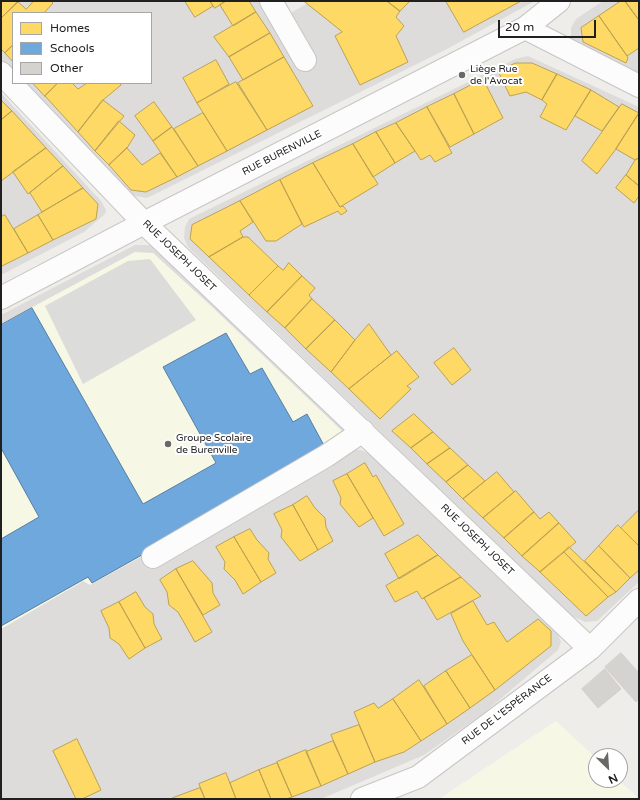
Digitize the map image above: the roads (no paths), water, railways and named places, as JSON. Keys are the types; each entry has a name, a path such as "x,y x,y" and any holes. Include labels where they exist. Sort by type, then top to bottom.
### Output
{"street":[{"path":"271,1 305,60"},
{"name":"RUE BURENVILLE","path":"1,298 525,28 560,1"},
{"path":"525,28 639,86"},
{"name":"RUE JOSEPH JOSET","path":"1,73 144,223 590,649"},
{"path":"153,557 326,456 363,431"},
{"name":"RUE DE L'ESPÉRANCE","path":"362,799 418,777 590,649 639,600"}],"place":[{"name":"Liège Rue de l'Avocat","path":"462,75"},
{"name":"Groupe Scolaire de Burenville","path":"168,444"}]}
